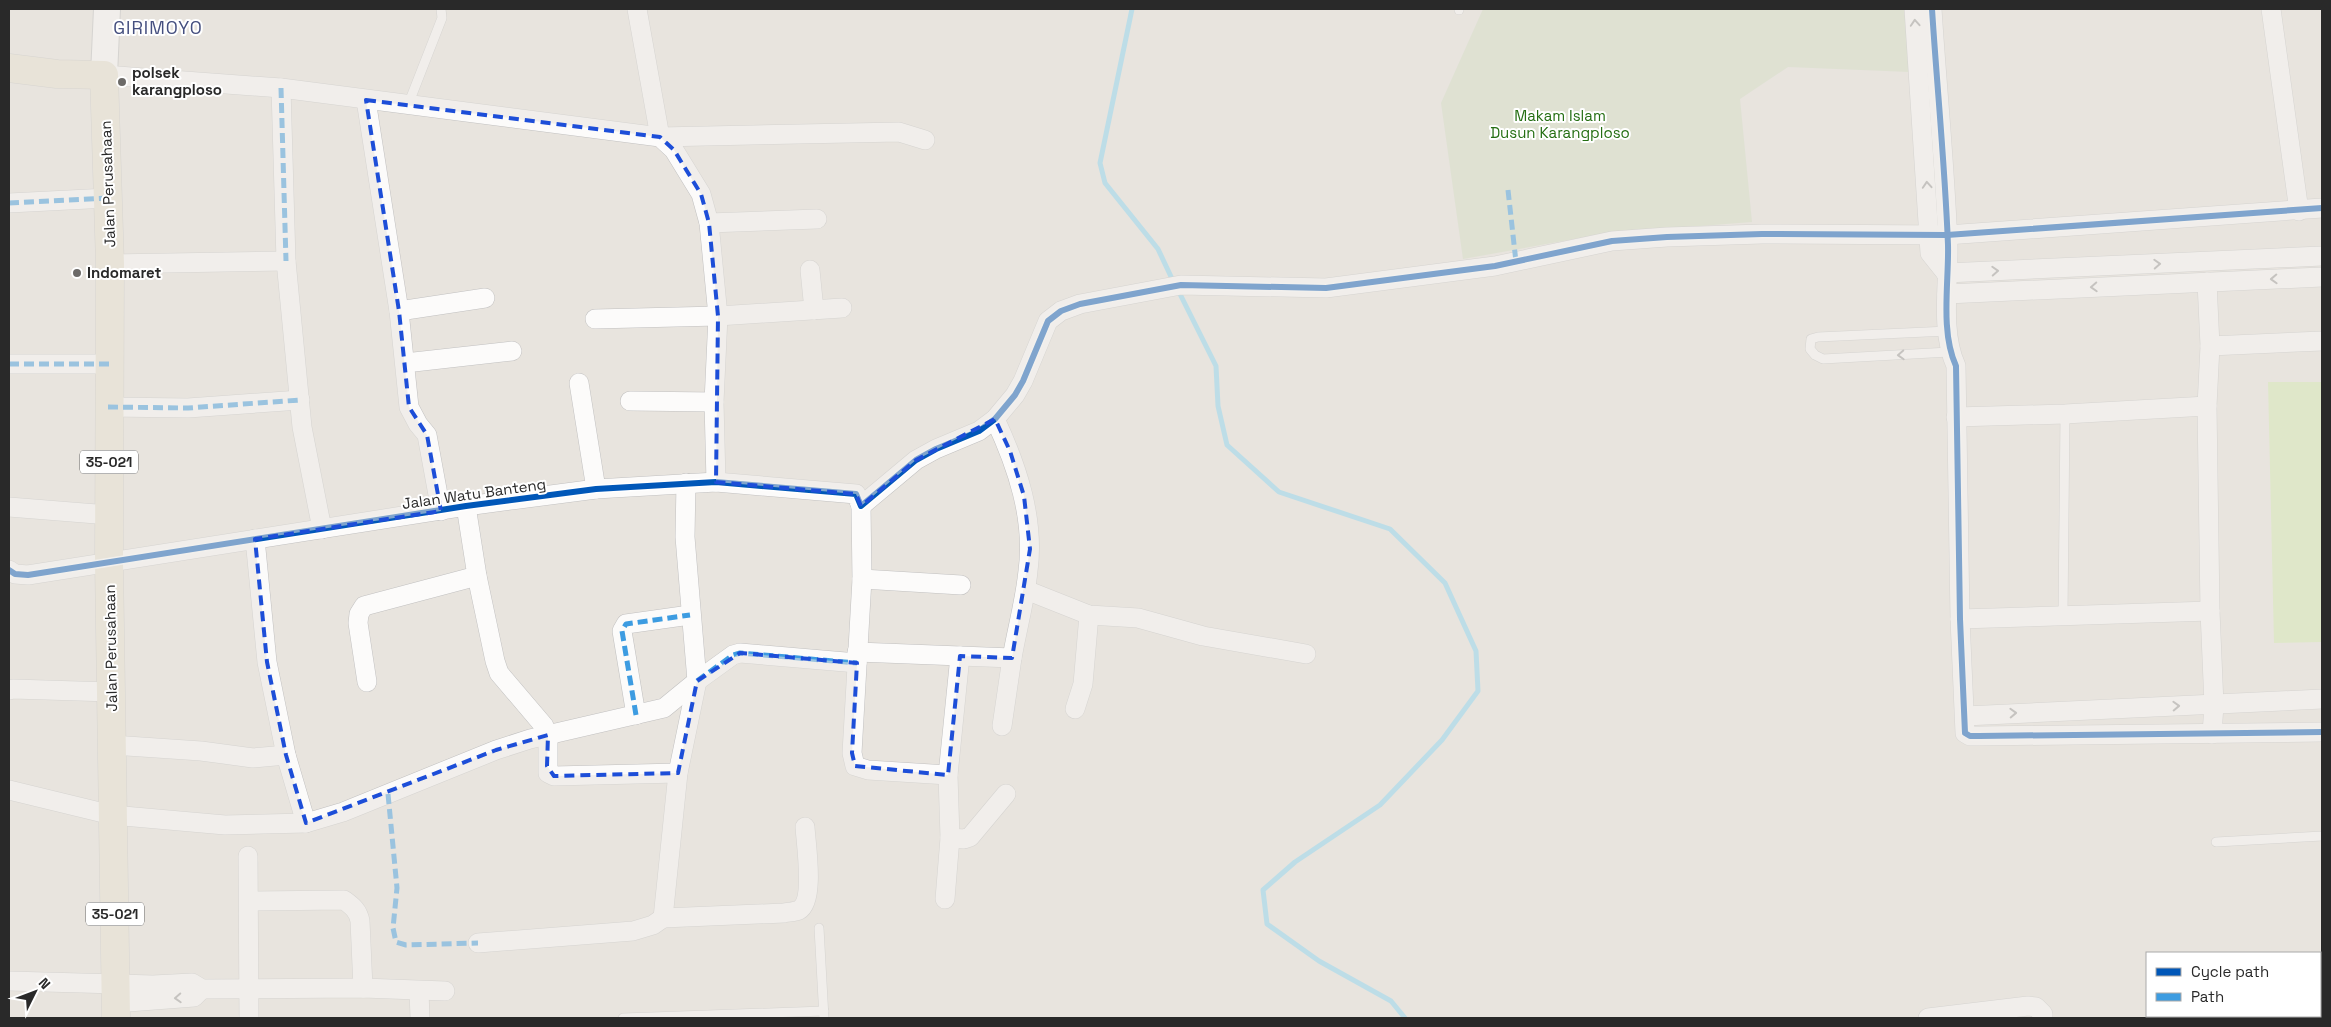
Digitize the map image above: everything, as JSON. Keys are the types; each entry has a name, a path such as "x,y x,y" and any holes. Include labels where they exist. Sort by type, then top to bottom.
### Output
{"main road":[{"name":"Jalan Perusahaan","path":"107,9 104,75 110,264 108,407 109,564 116,1002"},
{"path":"9,68 57,74 104,75"},
{"path":"57,74 90,97 106,122"}],"street":[{"path":"637,9 660,136 674,150 700,194 709,223 718,316 714,402 716,482"},
{"path":"1914,9 1939,234"},
{"path":"1933,9 1939,234 1930,253 1946,273 1949,352 1956,366 1960,619 1965,732 1970,736 2322,732"},
{"path":"2271,9 2299,210"},
{"path":"104,75 281,88 660,136 899,132 924,140"},
{"path":"281,88 286,261 302,427 322,529"},
{"path":"366,100 399,311 409,407 418,424 427,435 441,511"},
{"path":"9,203 108,198"},
{"path":"948,775 868,770 855,766 852,753 862,579 854,498 916,460 936,449 979,431 995,419 1023,382 1044,328 1053,316 1080,304 1181,285 1326,288 1495,266 1612,241 1762,234 1939,234 2322,208"},
{"path":"709,223 816,219"},
{"path":"1946,273 2322,256"},
{"path":"110,264 286,261"},
{"path":"810,270 814,310"},
{"path":"1947,294 2322,277"},
{"path":"2208,282 2210,346 2207,406 2210,611 2214,705 2212,734"},
{"path":"399,311 485,298"},
{"path":"595,319 718,316 842,308"},
{"path":"2210,346 2322,341"},
{"path":"405,363 512,351"},
{"path":"9,364 109,364"},
{"path":"579,383 596,489"},
{"path":"108,407 188,408 300,400"},
{"path":"630,401 714,402"},
{"path":"1956,417 2064,414 2207,406"},
{"path":"995,419 1010,451 1024,496 1030,549 1026,590 1012,658 1002,726"},
{"name":"Jalan Watu Banteng","path":"9,570 15,574 28,575 109,564 466,506 596,489 716,482 854,498"},
{"path":"662,918 678,773 696,675 684,537 686,483"},
{"path":"466,506 477,576 499,673 546,731 546,766 548,773 554,776 678,773"},
{"path":"9,507 109,515"},
{"path":"255,539 267,662 286,755 305,816"},
{"path":"367,682 358,623 359,614 364,606 477,576"},
{"path":"862,579 961,585"},
{"path":"1026,590 1089,615 1138,618 1202,636 1306,654"},
{"path":"1960,619 2210,611"},
{"path":"635,711 623,644 622,631 626,624 690,615"},
{"path":"1075,709 1083,684 1089,615"},
{"path":"9,790 112,809 225,825 343,812 546,731 635,711 664,708 696,675 740,653 857,658 960,656 1012,658"},
{"path":"945,899 950,838 948,775 960,656"},
{"path":"9,690 13,688 111,692"},
{"path":"1965,716 2322,699"},
{"path":"112,744 201,751 252,758 286,755"},
{"path":"950,838 964,839 970,837 1006,794"},
{"path":"478,943 633,931 653,925 662,918 784,913 800,909 806,901 809,889 805,827"},
{"path":"248,856 249,1018"},
{"path":"249,901 344,900 352,906 358,913 360,921 363,988"},
{"path":"9,981 116,1002 194,998 202,989 363,988 445,991"},
{"path":"419,991 420,1018"},
{"path":"1928,1018 2028,1006 2036,1007 2043,1014 2043,1018"}],"lane":[{"path":"408,105 442,18 441,9"},
{"path":"1948,331 1818,337 1811,339 1810,348 1822,360 1949,352"},
{"path":"2063,616 2064,414"},
{"path":"2216,842 2322,836"},
{"path":"623,1018 824,1015 819,928"}],"highlighted area":[{"path":"366,100 660,137 674,150 701,194 709,223 718,316 716,482 856,494 861,506 916,460 995,419 1010,451 1024,496 1030,549 1017,634 1012,658 960,656 948,775 855,766 852,753 857,663 740,653 697,681 678,773 554,776 547,766 548,735 496,750 306,823 286,755 267,662 255,539 441,511 427,435 409,407 399,311"}],"green space":[{"name":"Makam Islam Dusun Karangploso","path":"1483,9 1904,9 1910,72 1788,67 1740,99 1752,222 1608,233 1463,259 1441,103"},
{"path":"2268,382 2322,382 2322,642 2274,643"}],"waterway":[{"path":"1132,9 1100,163 1105,183 1158,249 1174,283"},
{"path":"1178,290 1216,366 1218,406 1227,445 1279,492 1390,529 1445,583 1476,651 1478,691 1442,740 1380,805 1295,862 1263,890 1267,924 1319,961 1391,1001 1405,1018"}],"marked path":[{"path":"281,88 286,261"},
{"path":"1508,190 1516,262"},
{"path":"9,203 108,198"},
{"path":"9,364 109,364"},
{"path":"108,407 188,408 300,400"},
{"path":"636,715 622,631 626,624 690,615"},
{"path":"697,681 733,655 740,653 857,663"},
{"path":"388,794 397,888 393,928 396,942 406,945 478,943"}],"cycle path":[{"path":"1932,9 1947,215 1946,306 1948,338 1956,366 1960,619 1965,733 1970,736 1979,736 2322,732"},
{"path":"9,570 15,574 28,575 466,506 596,489 716,482 856,494 861,506 916,460 936,449 979,431 995,419 1015,395 1023,381 1048,321 1061,311 1080,304 1181,285 1326,288 1495,266 1612,241 1667,237 1762,234 1947,235 2322,208"}],"place":[{"name":"polsek karangploso","path":"122,82"},
{"name":"Indomaret","path":"77,273"}],"district":[{"name":"GIRIMOYO","path":"158,28"}]}
